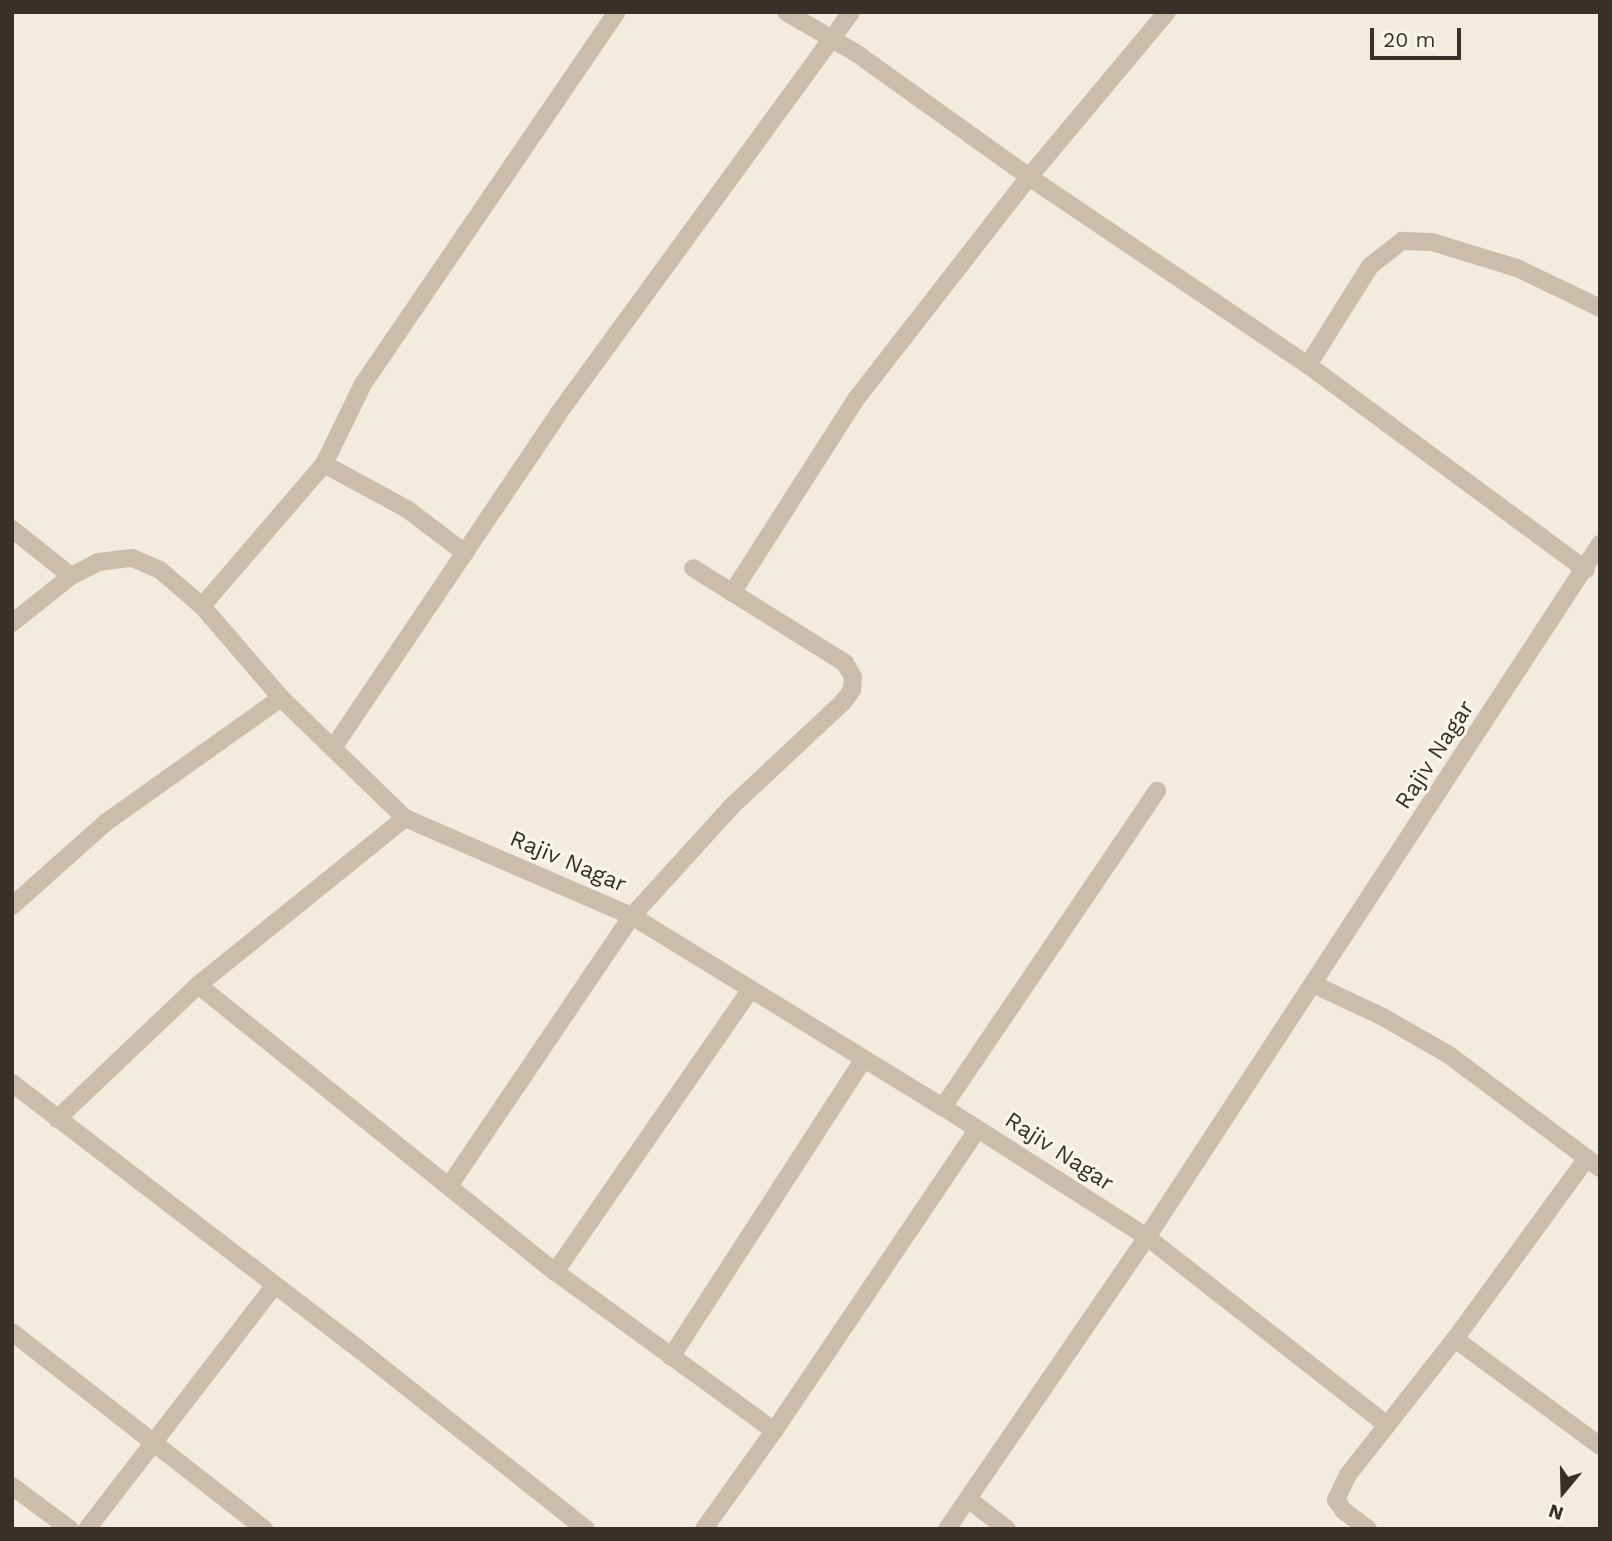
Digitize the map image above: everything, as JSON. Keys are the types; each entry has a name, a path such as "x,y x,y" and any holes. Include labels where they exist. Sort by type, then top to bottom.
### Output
{"street":[{"path":"202,606 324,464 363,384 617,12"},
{"path":"786,12 856,53 1028,177 1308,365 1586,570"},
{"path":"333,748 566,403 851,12"},
{"path":"732,593 856,399 1028,177 1167,12"},
{"path":"1308,365 1370,266 1402,241 1432,242 1517,268 1600,308"},
{"path":"324,464 407,509 465,553"},
{"path":"12,529 71,576"},
{"name":"Rajiv Nagar","path":"947,1529 1147,1237 1586,570 1600,544"},
{"name":"Rajiv Nagar","path":"12,623 71,576 98,562 132,558 160,570 202,606 281,698 405,818 632,916 943,1107 1147,1237"},
{"path":"449,1186 632,916 733,804 843,702 852,690 853,677 845,663 693,568"},
{"path":"12,906 105,823 281,698"},
{"path":"943,1107 1157,791"},
{"path":"57,1119 198,985 405,818"},
{"path":"1313,984 1383,1017 1449,1055 1593,1163 1347,1476 1336,1500 1344,1511 1368,1529"},
{"path":"198,985 555,1272 774,1431"},
{"path":"555,1272 751,989"},
{"path":"671,1357 864,1059"},
{"path":"12,1083 360,1350 586,1529"},
{"path":"704,1529 774,1431 978,1129"},
{"path":"1147,1237 1387,1425"},
{"path":"87,1529 274,1286"},
{"path":"12,1332 264,1529"},
{"path":"1455,1339 1600,1446"},
{"path":"12,1486 70,1529"},
{"path":"968,1499 1007,1529"}]}
